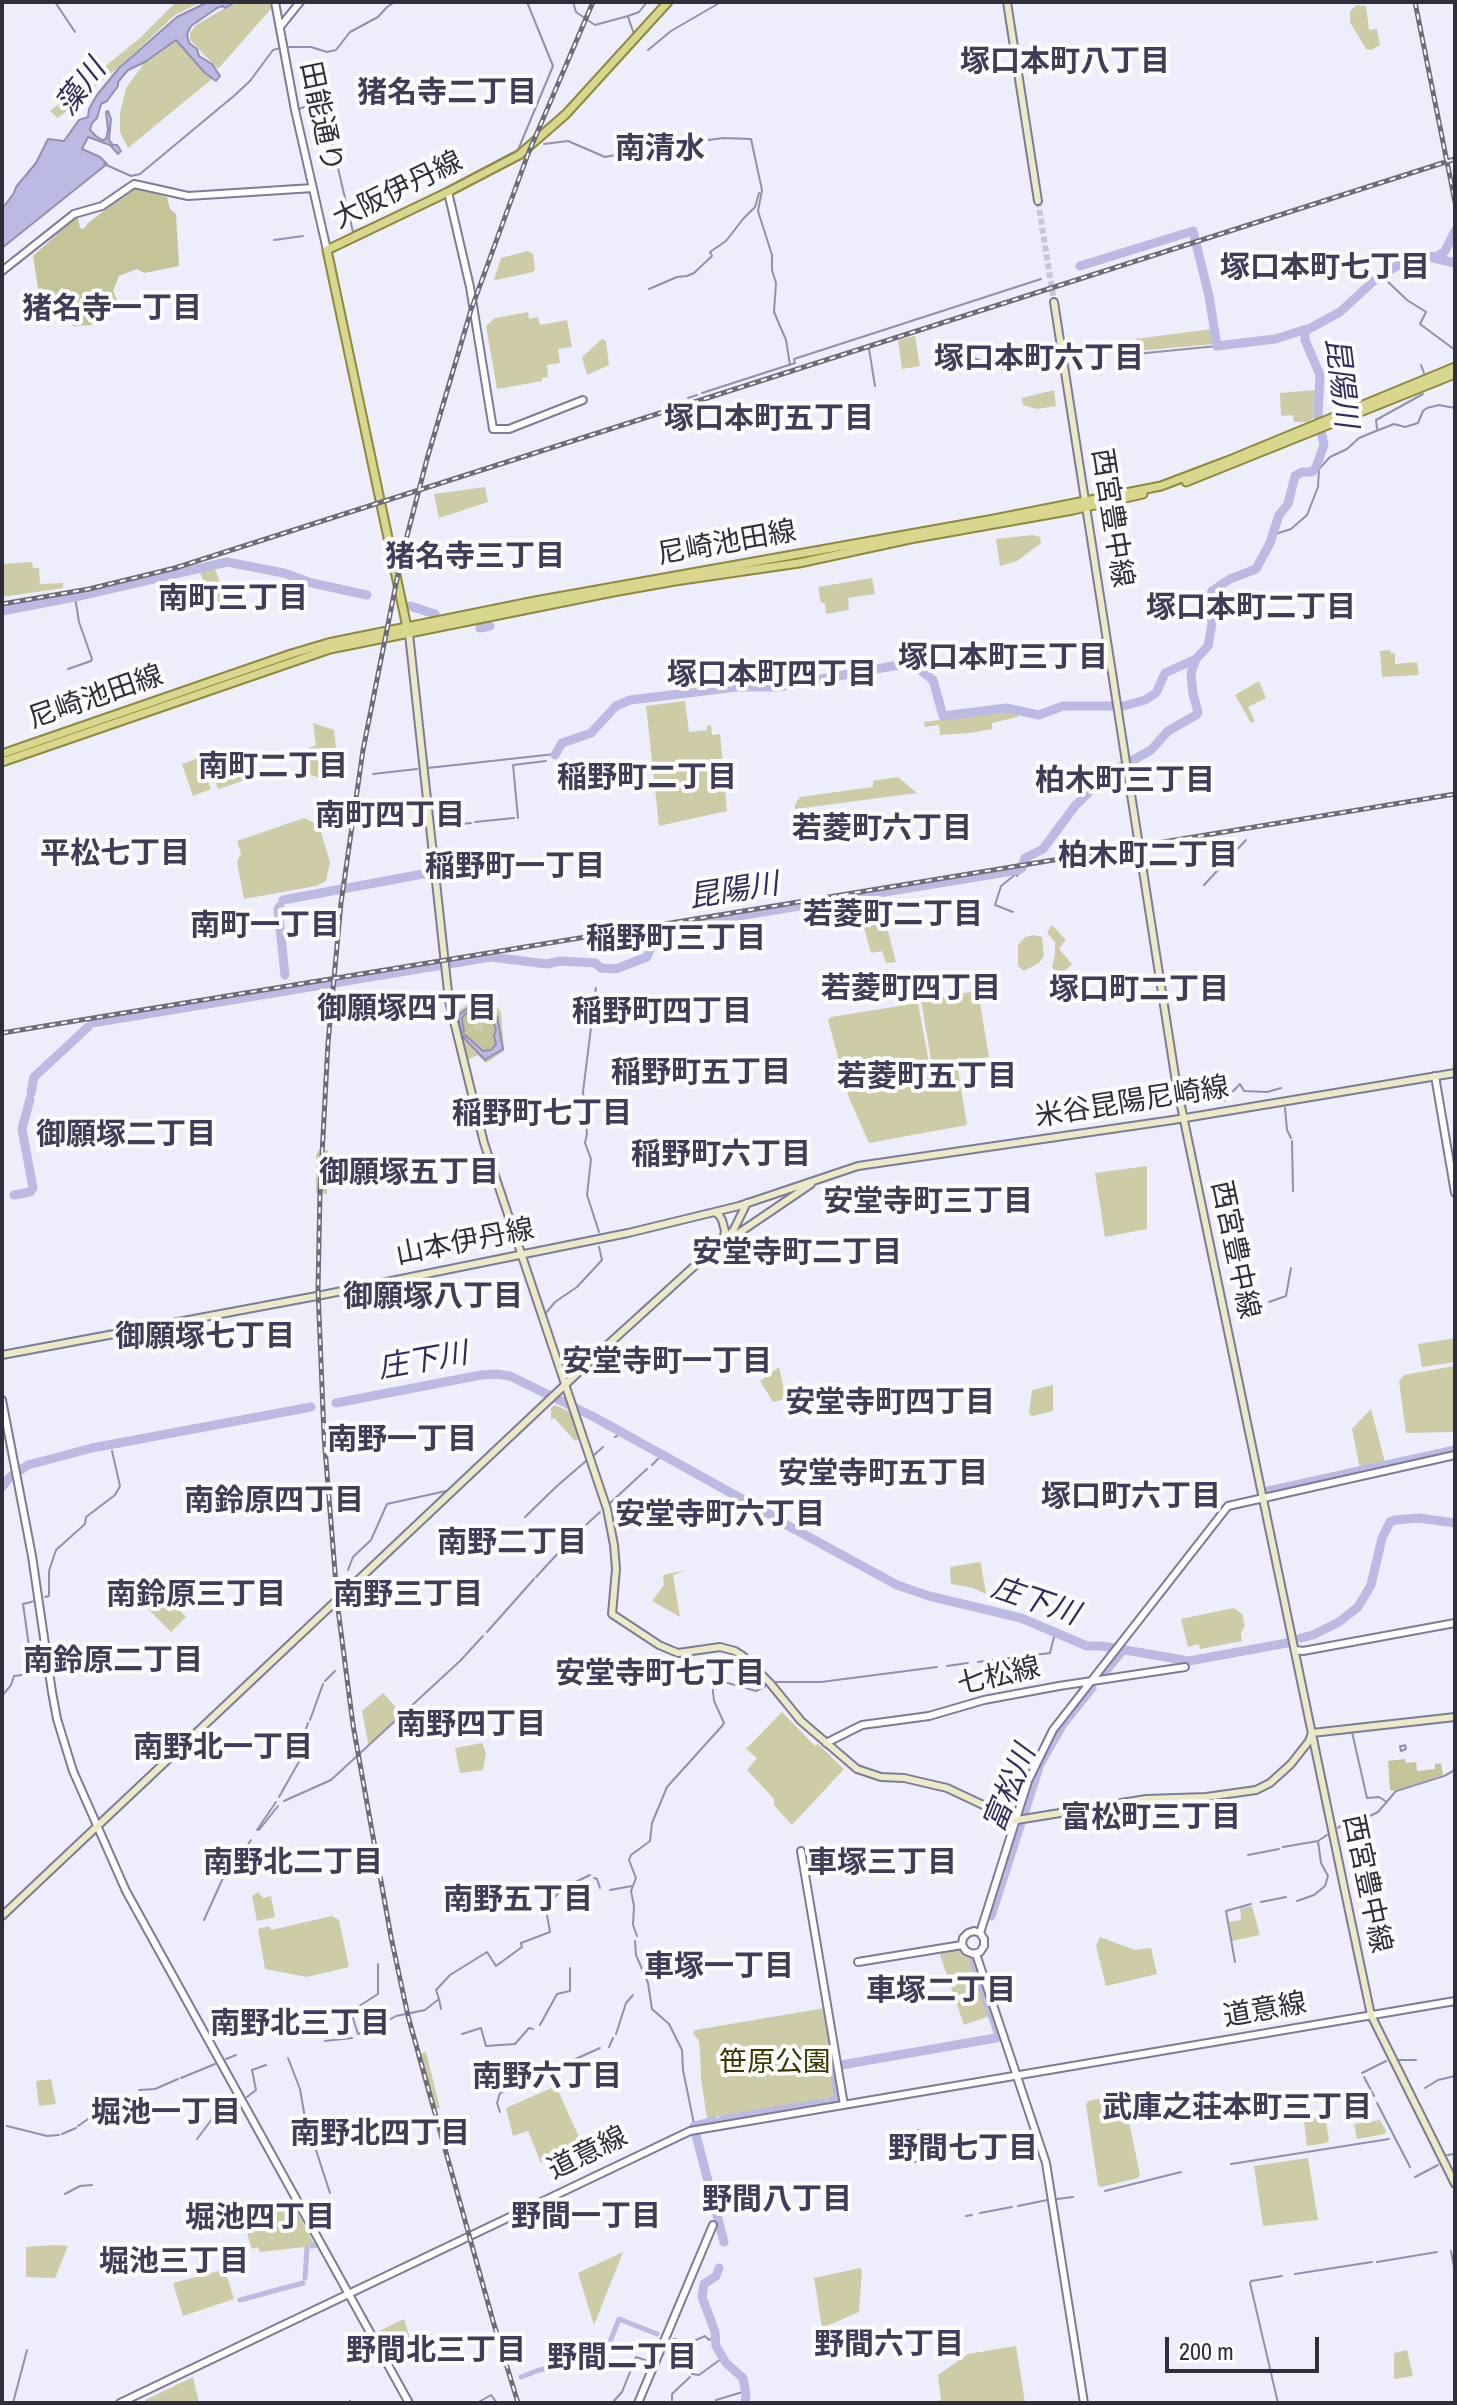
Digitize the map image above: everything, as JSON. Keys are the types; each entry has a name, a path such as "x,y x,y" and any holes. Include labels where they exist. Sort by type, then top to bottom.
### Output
{"main road":[{"name":"大阪伊丹線","path":"408,631 327,250 519,155 566,114 668,2"},
{"path":"1007,2 1038,201"},
{"name":"西宮豊中線","path":"1054,302 1183,1118 1371,2015 1455,2184"},
{"name":"尼崎池田線","path":"1319,426 1455,367"},
{"name":"尼崎池田線","path":"2,762 313,655 408,631 553,598 1086,504 1181,480 1455,374"},
{"path":"408,631 449,1001 476,1119 611,1526 616,1569 612,1614 659,1645 678,1653 720,1647 735,1651 771,1684 801,1721 857,1769 881,1777 904,1778 947,1788 998,1812 1001,1825 1146,1799 1206,1797 1256,1790 1270,1783 1291,1764 1312,1733 1455,1717"},
{"name":"尼崎池田線","path":"2,754 309,648 408,631"},
{"name":"米谷昆陽尼崎線","path":"2,1916 610,1342 733,1231 747,1203 871,1164 1183,1118 1455,1073"},
{"name":"米谷昆陽尼崎線","path":"714,1248 817,1179"},
{"name":"山本伊丹線","path":"2,1355 521,1255 747,1203"},
{"path":"715,1212 725,1231 723,1240"}],"street":[{"name":"田能通り","path":"275,2 295,110 327,250"},
{"path":"280,24 300,2"},
{"path":"2,271 74,214 102,206 134,184 188,196 313,188"},
{"path":"448,192 470,287 493,429 509,429 583,400"},
{"path":"1435,1076 1455,1193"},
{"path":"2,1400 32,1556 57,1719 73,1771 126,1891 409,2403"},
{"path":"980,1933 1028,1781 1046,1742 1063,1716 1228,1506 1455,1455"},
{"path":"1295,1650 1455,1623"},
{"name":"七松線","path":"826,1743 862,1725 929,1716 984,1700 1185,1667"},
{"path":"801,1851 844,2105"},
{"path":"974,1931 984,1938 984,1945 976,1954 966,1951 962,1945 963,1938 974,1931"},
{"path":"858,1962 962,1945"},
{"path":"976,1954 1046,2163 1084,2403"},
{"name":"道意線","path":"120,2403 666,2141 695,2130 1455,2001"},
{"path":"638,2403 713,2225"}],"green space":[{"path":"176,2 201,2 175,15 58,118 50,111 140,38"},
{"path":"235,2 277,2 218,69 190,40 190,33 196,25"},
{"path":"1357,5 1366,6 1369,30 1377,29 1380,45 1371,50 1366,49 1350,22 1350,11"},
{"path":"176,39 192,60 213,78 128,148 120,132 120,113 126,88 145,62"},
{"path":"134,188 167,197 170,209 176,214 179,266 144,273 137,269 119,276 113,291 119,305 100,309 90,315 92,325 73,326 63,308 42,313 33,256 76,217 80,228 84,229"},
{"path":"528,251 533,254 533,272 494,279 501,258"},
{"path":"528,312 529,319 538,317 540,325 567,320 572,347 558,349 560,363 547,365 548,377 542,378 542,381 497,389 486,326 495,318"},
{"path":"1212,329 1214,344 1137,351 1135,339"},
{"path":"915,336 920,366 902,369 898,340"},
{"path":"602,339 606,341 609,365 587,375 582,357"},
{"path":"1054,390 1056,406 1037,409 1023,405 1022,398"},
{"path":"1316,390 1315,417 1307,422 1294,422 1293,415 1281,416 1280,393"},
{"path":"485,487 488,502 439,518 434,494"},
{"path":"1040,537 1041,543 1017,561 1000,566 996,539"},
{"path":"32,562 33,568 39,568 40,584 63,583 63,588 2,597 2,564"},
{"path":"215,569 229,606 215,612 200,572"},
{"path":"872,578 875,594 848,598 849,610 826,614 818,587"},
{"path":"1380,651 1395,653 1395,664 1417,662 1419,675 1382,677"},
{"path":"1259,681 1266,698 1248,707 1255,721 1251,723 1235,695"},
{"path":"685,701 689,732 707,730 707,726 711,725 712,735 720,734 727,811 659,826 646,706"},
{"path":"1011,710 1018,717 992,723 992,729 970,733 940,735 939,725 925,727 924,722"},
{"path":"313,723 334,730 337,777 319,778 300,765 295,753 316,745"},
{"path":"235,749 245,780 218,789 208,758"},
{"path":"198,758 211,789 193,796 182,764"},
{"path":"898,777 917,793 795,809 800,797 873,787 873,781"},
{"path":"304,818 315,823 321,832 330,862 326,881 316,886 244,899 237,862 241,854 237,841"},
{"path":"878,898 896,962 886,963 882,951 871,953 857,903"},
{"path":"1052,925 1066,940 1059,949 1072,964 1059,976 1052,967 1055,942 1047,933"},
{"path":"1025,937 1042,937 1044,956 1039,963 1024,971 1018,966 1018,945"},
{"path":"978,991 989,1057 932,1066 921,1000"},
{"path":"475,1002 496,1006 501,1012 504,1051 486,1063 478,1055 467,1060 457,1012"},
{"path":"918,1003 930,1068 957,1064 967,1125 869,1143 849,1098 828,1020"},
{"path":"479,1009 490,1014 496,1029 496,1045 485,1052 466,1035 474,1030 483,1030 482,1022 474,1023 473,1029 465,1032 463,1025 465,1014"},
{"path":"319,1150 328,1150 327,1194 316,1193 316,1155"},
{"path":"1147,1166 1147,1229 1105,1237 1095,1173"},
{"path":"1455,1338 1455,1362 1422,1367 1418,1344"},
{"path":"1455,1366 1455,1432 1406,1433 1399,1381 1404,1375"},
{"path":"779,1367 786,1399 773,1402 760,1381"},
{"path":"1053,1385 1053,1411 1029,1414 1032,1390"},
{"path":"555,1405 570,1412 579,1438 575,1441 554,1418 551,1420 551,1408"},
{"path":"1371,1409 1385,1462 1360,1469 1352,1429"},
{"path":"979,1562 986,1594 951,1584 950,1567"},
{"path":"687,1570 673,1575 680,1617 652,1601 664,1585 663,1575"},
{"path":"154,1583 186,1617 171,1632 145,1606 151,1599 143,1590 147,1591"},
{"path":"1234,1608 1242,1614 1245,1626 1241,1633 1242,1641 1200,1649 1199,1644 1188,1647 1181,1619"},
{"path":"383,1693 403,1715 371,1744 368,1743 362,1711"},
{"path":"782,1712 815,1746 818,1744 844,1769 792,1825 774,1805 774,1799 747,1770 757,1758 746,1749"},
{"path":"482,1743 486,1753 483,1770 460,1773 455,1748"},
{"path":"1405,1759 1406,1763 1416,1762 1417,1771 1435,1769 1435,1764 1441,1763 1443,1775 1392,1791 1388,1761"},
{"path":"258,1892 263,1898 271,1896 275,1917 257,1921 252,1896"},
{"path":"1252,1906 1260,1935 1232,1941 1229,1922 1241,1920 1240,1908"},
{"path":"332,1916 339,1920 349,1967 307,1977 265,1969 258,1929 269,1926 271,1930"},
{"path":"1100,1937 1135,1950 1151,1948 1157,1974 1106,1986 1096,1946"},
{"path":"958,1948 974,1958 993,2015 964,2025 940,1955"},
{"name":"笹原公園","path":"825,2008 835,2066 832,2069 835,2099 707,2118 699,2041 693,2033 695,2030"},
{"path":"426,2052 440,2108 431,2110 416,2055"},
{"path":"51,2079 56,2104 39,2106 36,2081"},
{"path":"556,2086 583,2146 541,2163 528,2131 513,2136 506,2108"},
{"path":"1124,2097 1140,2175 1101,2187 1098,2185 1086,2105 1088,2101"},
{"path":"1325,2116 1329,2140 1307,2146 1304,2120"},
{"path":"1380,2120 1385,2134 1357,2139 1354,2124"},
{"path":"1308,2158 1318,2220 1263,2226 1254,2166"},
{"path":"292,2203 313,2246 260,2252 258,2247 252,2249 246,2216"},
{"path":"68,2246 55,2278 26,2277 26,2247"},
{"path":"623,2252 594,2325 578,2273"},
{"path":"860,2268 859,2312 822,2328 814,2278"},
{"path":"225,2270 234,2299 183,2316 173,2283"},
{"path":"404,2319 410,2339 381,2348 375,2333"},
{"path":"1016,2346 1025,2403 924,2403 941,2400 938,2375 968,2354"},
{"path":"1407,2350 1413,2376 1394,2379 1394,2353"},
{"path":"193,2377 199,2403 145,2403 145,2400"}],"water":[{"path":"208,2 235,2 225,8 217,8 191,26 187,34 189,43 197,49 199,56 212,64 220,76 216,81 176,40 128,70 107,101 101,104 90,130 102,140 106,139 108,111 111,119 109,140 121,151 118,154 110,145 88,137 82,149 100,157 107,164 2,248 2,209 36,163 48,139 64,141 79,120 88,117 97,95 119,68 177,17"},
{"path":"486,1007 497,1016 503,1049 485,1060 462,1036 465,1035 483,1051 491,1050 496,1044 496,1029 490,1014 479,1009 468,1011 462,1018 464,1032 461,1033 459,1021 459,1015 466,1009"}],"waterway":[{"path":"55,2 75,32"},
{"path":"287,47 311,47 327,52 336,50 350,32 378,17 395,2"},
{"path":"299,109 322,100 353,232 414,205 518,150 553,66 527,2"},
{"path":"573,2 576,12 595,25 639,12 647,2"},
{"path":"648,50 671,31 721,2"},
{"path":"628,17 634,34"},
{"path":"104,164 131,176 140,174 235,95 250,81 273,50 281,48"},
{"path":"544,144 568,141 605,157 675,144 724,138 751,139 762,190 758,211 772,255 776,283 774,312 786,340 790,365"},
{"path":"649,289 694,273 712,256 710,252 726,241 755,207 759,193"},
{"path":"1080,266 1193,231 1217,346 1275,339 1307,329"},
{"name":"昆陽川","path":"92,1023 491,957 547,964 560,961 595,963 601,968 616,969 647,957 659,929 1019,870 1025,858 1043,849 1075,806 1105,776 1151,750 1168,731 1198,712 1191,673 1196,659 1208,646 1212,591 1230,579 1256,569 1270,543 1279,515 1288,504 1295,476 1312,472 1324,445 1318,416 1320,375 1305,340 1305,331 1340,312 1378,277 1409,259 1438,256 1445,251 1455,231"},
{"path":"274,240 303,236"},
{"path":"1433,258 1455,263"},
{"path":"1384,278 1407,300 1426,312 1420,324 1455,350"},
{"path":"702,393 795,363 794,359 1041,279"},
{"path":"1136,354 1217,346"},
{"path":"869,349 875,386"},
{"path":"963,354 1008,371"},
{"path":"1421,365 1424,373"},
{"path":"1377,429 1376,420 1423,394"},
{"path":"688,398 697,395"},
{"path":"1272,535 1291,529 1307,515 1318,487 1319,469 1330,457 1347,449 1359,438 1394,424 1405,427 1418,423 1427,408 1439,405 1455,408"},
{"path":"2,611 227,562 367,595"},
{"path":"68,669 92,659 79,622 75,597"},
{"path":"410,606 435,614"},
{"path":"480,628 490,626"},
{"path":"555,755 562,743 591,733 616,706 630,700 737,687 778,687 904,664 914,665 933,680 943,716 1006,708 1039,715 1063,706 1124,706 1145,700 1156,693 1165,673 1196,659"},
{"path":"428,768 555,754"},
{"path":"518,818 513,765 546,761"},
{"path":"373,774 417,769"},
{"path":"475,822 514,818"},
{"path":"452,825 471,823"},
{"path":"1204,885 1246,840"},
{"path":"1013,912 995,905 1001,886 1017,876 1022,868"},
{"path":"283,900 428,873"},
{"path":"280,906 285,975"},
{"path":"594,1000 596,988"},
{"path":"594,1003 583,1092 585,1143 591,1159 587,1195 599,1232"},
{"name":"昆陽川","path":"31,1093 34,1077 88,1027"},
{"path":"1224,1101 1240,1084 1244,1091 1267,1092 1281,1088"},
{"name":"昆陽川","path":"14,1195 30,1192 33,1188 22,1129 30,1099"},
{"path":"1285,1108 1291,1138"},
{"path":"1292,1141 1293,1191"},
{"path":"546,1313 555,1302 577,1287 602,1260 599,1247"},
{"path":"1269,1302 1286,1296 1291,1268"},
{"name":"庄下川","path":"336,1403 481,1375 510,1376 594,1417 771,1515"},
{"name":"庄下川","path":"2,1487 10,1477 28,1465 92,1448 311,1407"},
{"path":"593,1456 603,1447"},
{"name":"富松川","path":"1268,1491 1455,1450"},
{"path":"45,1597 49,1596 49,1571 56,1550 85,1524 86,1517 115,1495 120,1486 112,1451"},
{"path":"652,1465 662,1455"},
{"path":"525,1517 586,1461"},
{"path":"610,1503 647,1469"},
{"path":"348,1570 353,1557 371,1540 387,1504 446,1491"},
{"path":"536,1577 600,1512"},
{"name":"庄下川","path":"1301,1638 1339,1622 1358,1607 1371,1585 1382,1538 1390,1522 1419,1518 1455,1523"},
{"name":"庄下川","path":"783,1523 897,1585 929,1596 1021,1618 1087,1646 1189,1661 1287,1643"},
{"path":"487,1632 534,1579"},
{"path":"2,1696 14,1676 29,1674 23,1604 35,1601"},
{"path":"978,1662 1050,1653 1055,1633"},
{"path":"284,1801 331,1780 483,1636"},
{"name":"富松川","path":"1105,1672 1123,1650"},
{"path":"947,1666 968,1663"},
{"path":"637,1936 633,1925 631,1891 636,1878 629,1860 650,1841 652,1823 667,1787 724,1723 714,1701 712,1683 724,1682 756,1691 774,1682 821,1682 937,1667"},
{"path":"325,1681 335,1671"},
{"path":"310,1720 323,1684"},
{"name":"富松川","path":"991,1916 1040,1764 1063,1724 1092,1688"},
{"path":"279,1797 305,1751 308,1723"},
{"path":"1352,1732 1367,1798 1379,1797 1387,1802"},
{"path":"1402,1746 1401,1751 1406,1749 1403,1746"},
{"path":"1338,1828 1345,1822 1364,1819 1378,1812 1396,1791 1455,1770"},
{"path":"257,1830 276,1802"},
{"path":"259,1830 278,1806"},
{"path":"1297,1901 1314,1895 1325,1886 1328,1876 1321,1863 1318,1841 1327,1835"},
{"path":"236,1862 251,1840"},
{"path":"1283,1847 1318,1841"},
{"path":"1248,1855 1279,1849"},
{"path":"204,1920 230,1869"},
{"path":"352,2015 358,2034 396,2016 425,2010 439,1999 436,1990 450,1975 487,1952 496,1966 522,1947 521,1943 550,1932 547,1915 552,1900 563,1888 590,1875"},
{"path":"594,1878 600,1888"},
{"path":"610,1890 632,1886"},
{"path":"1261,1902 1286,1897"},
{"path":"1235,1962 1226,1911 1251,1904"},
{"path":"635,1941 636,1955 648,1983 652,2009 669,2024 682,2050 694,2124"},
{"name":"富松川","path":"841,2065 996,2038 999,2035 974,1962"},
{"path":"356,2008 378,1994 378,1964"},
{"path":"540,2025 557,1994 570,1991 570,1968"},
{"path":"616,2034 626,2003 633,1995"},
{"path":"439,1999 441,2009"},
{"path":"462,2034 481,2028 486,2046 515,2044 529,2028 533,2029"},
{"path":"325,2041 352,2038"},
{"path":"609,2047 613,2038"},
{"path":"500,2112 497,2103 500,2093 600,2048"},
{"path":"226,2059 236,2055"},
{"path":"288,2058 300,2089 307,2130"},
{"path":"1398,2060 1416,2060"},
{"path":"1362,2073 1386,2061"},
{"path":"181,2078 215,2064"},
{"path":"247,2097 256,2090 252,2070 266,2065"},
{"name":"富松川","path":"832,2101 838,2099 835,2068"},
{"path":"1425,2088 1438,2080 1455,2076"},
{"path":"1364,2077 1374,2096"},
{"path":"139,2090 155,2089 178,2079"},
{"path":"197,2139 218,2111 236,2102"},
{"name":"富松川","path":"722,2120 823,2103"},
{"path":"1377,2103 1410,2167"},
{"path":"78,2126 101,2110"},
{"name":"富松川","path":"694,2126 714,2121"},
{"path":"7,2126 47,2136 59,2135"},
{"path":"62,2134 76,2128"},
{"path":"915,2162 926,2159 922,2131 918,2130"},
{"path":"301,2142 308,2133"},
{"name":"富松川","path":"696,2135 724,2242"},
{"path":"312,2138 330,2193"},
{"path":"1231,2164 1389,2139"},
{"path":"1447,2155 1455,2154"},
{"path":"1415,2177 1438,2165"},
{"path":"1105,2191 1181,2172"},
{"path":"65,2194 80,2186 92,2185"},
{"path":"1057,2199 1073,2197"},
{"path":"1018,2206 1047,2200"},
{"path":"980,2213 1012,2207"},
{"path":"966,2216 972,2215"},
{"path":"312,2246 317,2245"},
{"path":"305,2278 307,2248"},
{"path":"1451,2251 1455,2272"},
{"path":"1377,2262 1437,2252"},
{"path":"1295,2274 1372,2262"},
{"name":"富松川","path":"719,2268 716,2276 704,2284 702,2297 715,2332 716,2346 726,2363 743,2378 745,2403"},
{"path":"1278,2403 1250,2283 1282,2276"},
{"path":"240,2300 303,2283"},
{"path":"521,2377 539,2370 590,2360 610,2342 619,2319 657,2334"},
{"path":"670,2341 675,2339 687,2344 705,2336 709,2340 714,2337"},
{"path":"612,2403 622,2392 636,2357 651,2362 659,2341"},
{"path":"13,2403 27,2350"},
{"path":"692,2374 699,2375 721,2359 724,2360"},
{"path":"672,2400 672,2394 690,2377"},
{"path":"715,2403 716,2400 746,2391"},
{"path":"477,2403 491,2395 497,2403"}],"tunnel":[{"path":"1038,201 1054,302"}],"railway":[{"path":"518,2403 408,2016 353,1725 338,1609 324,1436 318,1289 320,1192 328,1043 341,903 363,750 401,559 471,310 528,154 593,2"},
{"path":"1415,2 1455,202"},
{"path":"2,604 89,589 175,568 1455,159"},
{"path":"2,1033 1455,794"}],"district":[{"name":"塚口本町八丁目","path":"1065,63"},
{"name":"猪名寺二丁目","path":"447,94"},
{"name":"南清水","path":"660,150"},
{"name":"塚口本町七丁目","path":"1325,269"},
{"name":"猪名寺一丁目","path":"112,310"},
{"name":"塚口本町六丁目","path":"1039,360"},
{"name":"塚口本町五丁目","path":"769,420"},
{"name":"猪名寺三丁目","path":"475,558"},
{"name":"南町三丁目","path":"233,600"},
{"name":"塚口本町二丁目","path":"1251,609"},
{"name":"塚口本町三丁目","path":"1003,659"},
{"name":"塚口本町四丁目","path":"772,676"},
{"name":"南町二丁目","path":"273,768"},
{"name":"稲野町二丁目","path":"647,779"},
{"name":"柏木町三丁目","path":"1125,782"},
{"name":"南町四丁目","path":"390,817"},
{"name":"若菱町六丁目","path":"882,830"},
{"name":"平松七丁目","path":"115,855"},
{"name":"柏木町二丁目","path":"1148,857"},
{"name":"稲野町一丁目","path":"515,868"},
{"name":"若菱町二丁目","path":"893,916"},
{"name":"南町一丁目","path":"265,927"},
{"name":"稲野町三丁目","path":"676,940"},
{"name":"若菱町四丁目","path":"911,990"},
{"name":"塚口町二丁目","path":"1139,991"},
{"name":"御願塚四丁目","path":"407,1010"},
{"name":"稲野町四丁目","path":"662,1013"},
{"name":"稲野町五丁目","path":"701,1074"},
{"name":"若菱町五丁目","path":"927,1078"},
{"name":"稲野町七丁目","path":"542,1115"},
{"name":"御願塚二丁目","path":"126,1136"},
{"name":"稲野町六丁目","path":"721,1156"},
{"name":"御願塚五丁目","path":"409,1174"},
{"name":"安堂寺町三丁目","path":"928,1203"},
{"name":"安堂寺町二丁目","path":"797,1254"},
{"name":"御願塚八丁目","path":"433,1298"},
{"name":"御願塚七丁目","path":"205,1338"},
{"name":"安堂寺町一丁目","path":"667,1363"},
{"name":"安堂寺町四丁目","path":"890,1404"},
{"name":"南野一丁目","path":"402,1441"},
{"name":"安堂寺町五丁目","path":"883,1475"},
{"name":"塚口町六丁目","path":"1131,1498"},
{"name":"南鈴原四丁目","path":"274,1502"},
{"name":"安堂寺町六丁目","path":"720,1516"},
{"name":"南野二丁目","path":"512,1544"},
{"name":"南鈴原三丁目","path":"196,1596"},
{"name":"南野三丁目","path":"408,1596"},
{"name":"南鈴原二丁目","path":"113,1662"},
{"name":"安堂寺町七丁目","path":"660,1675"},
{"name":"南野四丁目","path":"471,1726"},
{"name":"南野北一丁目","path":"223,1749"},
{"name":"富松町三丁目","path":"1151,1819"},
{"name":"南野北二丁目","path":"293,1864"},
{"name":"車塚三丁目","path":"882,1864"},
{"name":"南野五丁目","path":"518,1901"},
{"name":"車塚一丁目","path":"719,1968"},
{"name":"車塚二丁目","path":"941,1992"},
{"name":"南野北三丁目","path":"300,2025"},
{"name":"南野六丁目","path":"547,2078"},
{"name":"武庫之荘本町三丁目","path":"1237,2109"},
{"name":"堀池一丁目","path":"166,2114"},
{"name":"南野北四丁目","path":"380,2135"},
{"name":"野間七丁目","path":"963,2150"},
{"name":"野間八丁目","path":"777,2201"},
{"name":"野間一丁目","path":"586,2218"},
{"name":"堀池四丁目","path":"260,2219"},
{"name":"堀池三丁目","path":"174,2263"},
{"name":"野間六丁目","path":"889,2346"},
{"name":"野間北三丁目","path":"436,2352"},
{"name":"野間二丁目","path":"622,2359"}],"water label":[{"name":"藻川","path":"82,88"}]}
